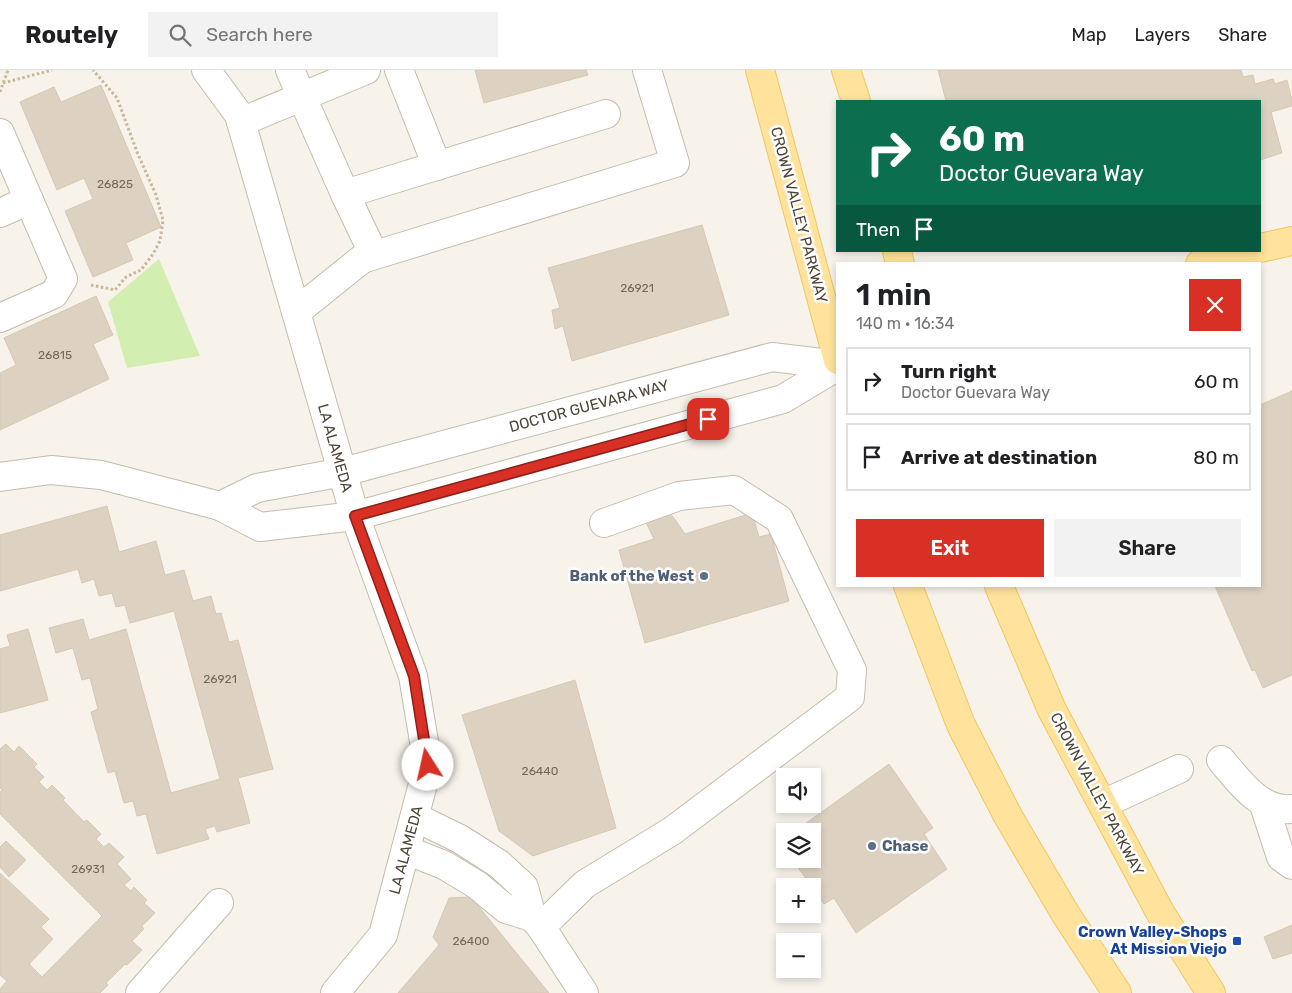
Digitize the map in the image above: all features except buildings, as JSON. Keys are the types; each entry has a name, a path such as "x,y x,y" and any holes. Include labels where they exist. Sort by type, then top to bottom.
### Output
{"main road":[{"name":"CROWN VALLEY PARKWAY","path":"760,70 836,353"},
{"path":"846,70 856,100"},
{"path":"1261,248 1292,241"},
{"path":"1207,262 1243,252"},
{"path":"908,587 961,726 1009,818 1065,913 1117,993"},
{"name":"CROWN VALLEY PARKWAY","path":"999,587 1052,710 1161,914 1211,993"}],"street":[{"name":"LA ALAMEDA","path":"206,70 239,115 355,516 414,676 428,765 383,935 336,993"},
{"path":"290,70 374,255"},
{"path":"241,122 366,70"},
{"path":"399,70 437,166"},
{"path":"296,312 362,259 675,163 647,70"},
{"path":"345,194 606,114"},
{"path":"0,134 63,278 54,294 0,318"},
{"path":"0,213 29,200"},
{"name":"DOCTOR GUEVARA WAY","path":"220,506 257,488 343,472 772,357 836,366"},
{"name":"DOCTOR GUEVARA WAY","path":"0,477 51,470 101,475 220,506 260,527 355,516 783,399 836,367"},
{"path":"536,922 585,884 672,831 850,697 852,670 779,519 734,490 679,496 604,523"},
{"path":"1222,760 1242,784 1263,802 1275,808 1292,809"},
{"path":"1103,804 1179,769"},
{"path":"1263,802 1281,858 1292,866"},
{"path":"415,817 460,839 499,864 524,887 536,922 584,993"},
{"path":"406,850 444,864 477,885 506,909 536,922"},
{"path":"140,993 220,903"}],"path":[{"path":"0,92 8,70"},
{"path":"3,83 52,70"},
{"path":"63,278 115,290 126,278 141,270 160,241 163,220 156,195 137,152 117,98 93,70"}],"green space":[{"path":"159,259 200,356 127,368 108,302"}],"place":[{"name":"Bank of the West","path":"704,576"},
{"name":"Chase","path":"872,846"},
{"name":"Crown Valley-Shops At Mission Viejo","path":"1237,941"}],"route":[{"path":"428,765 414,676 355,516 708,419"}]}
